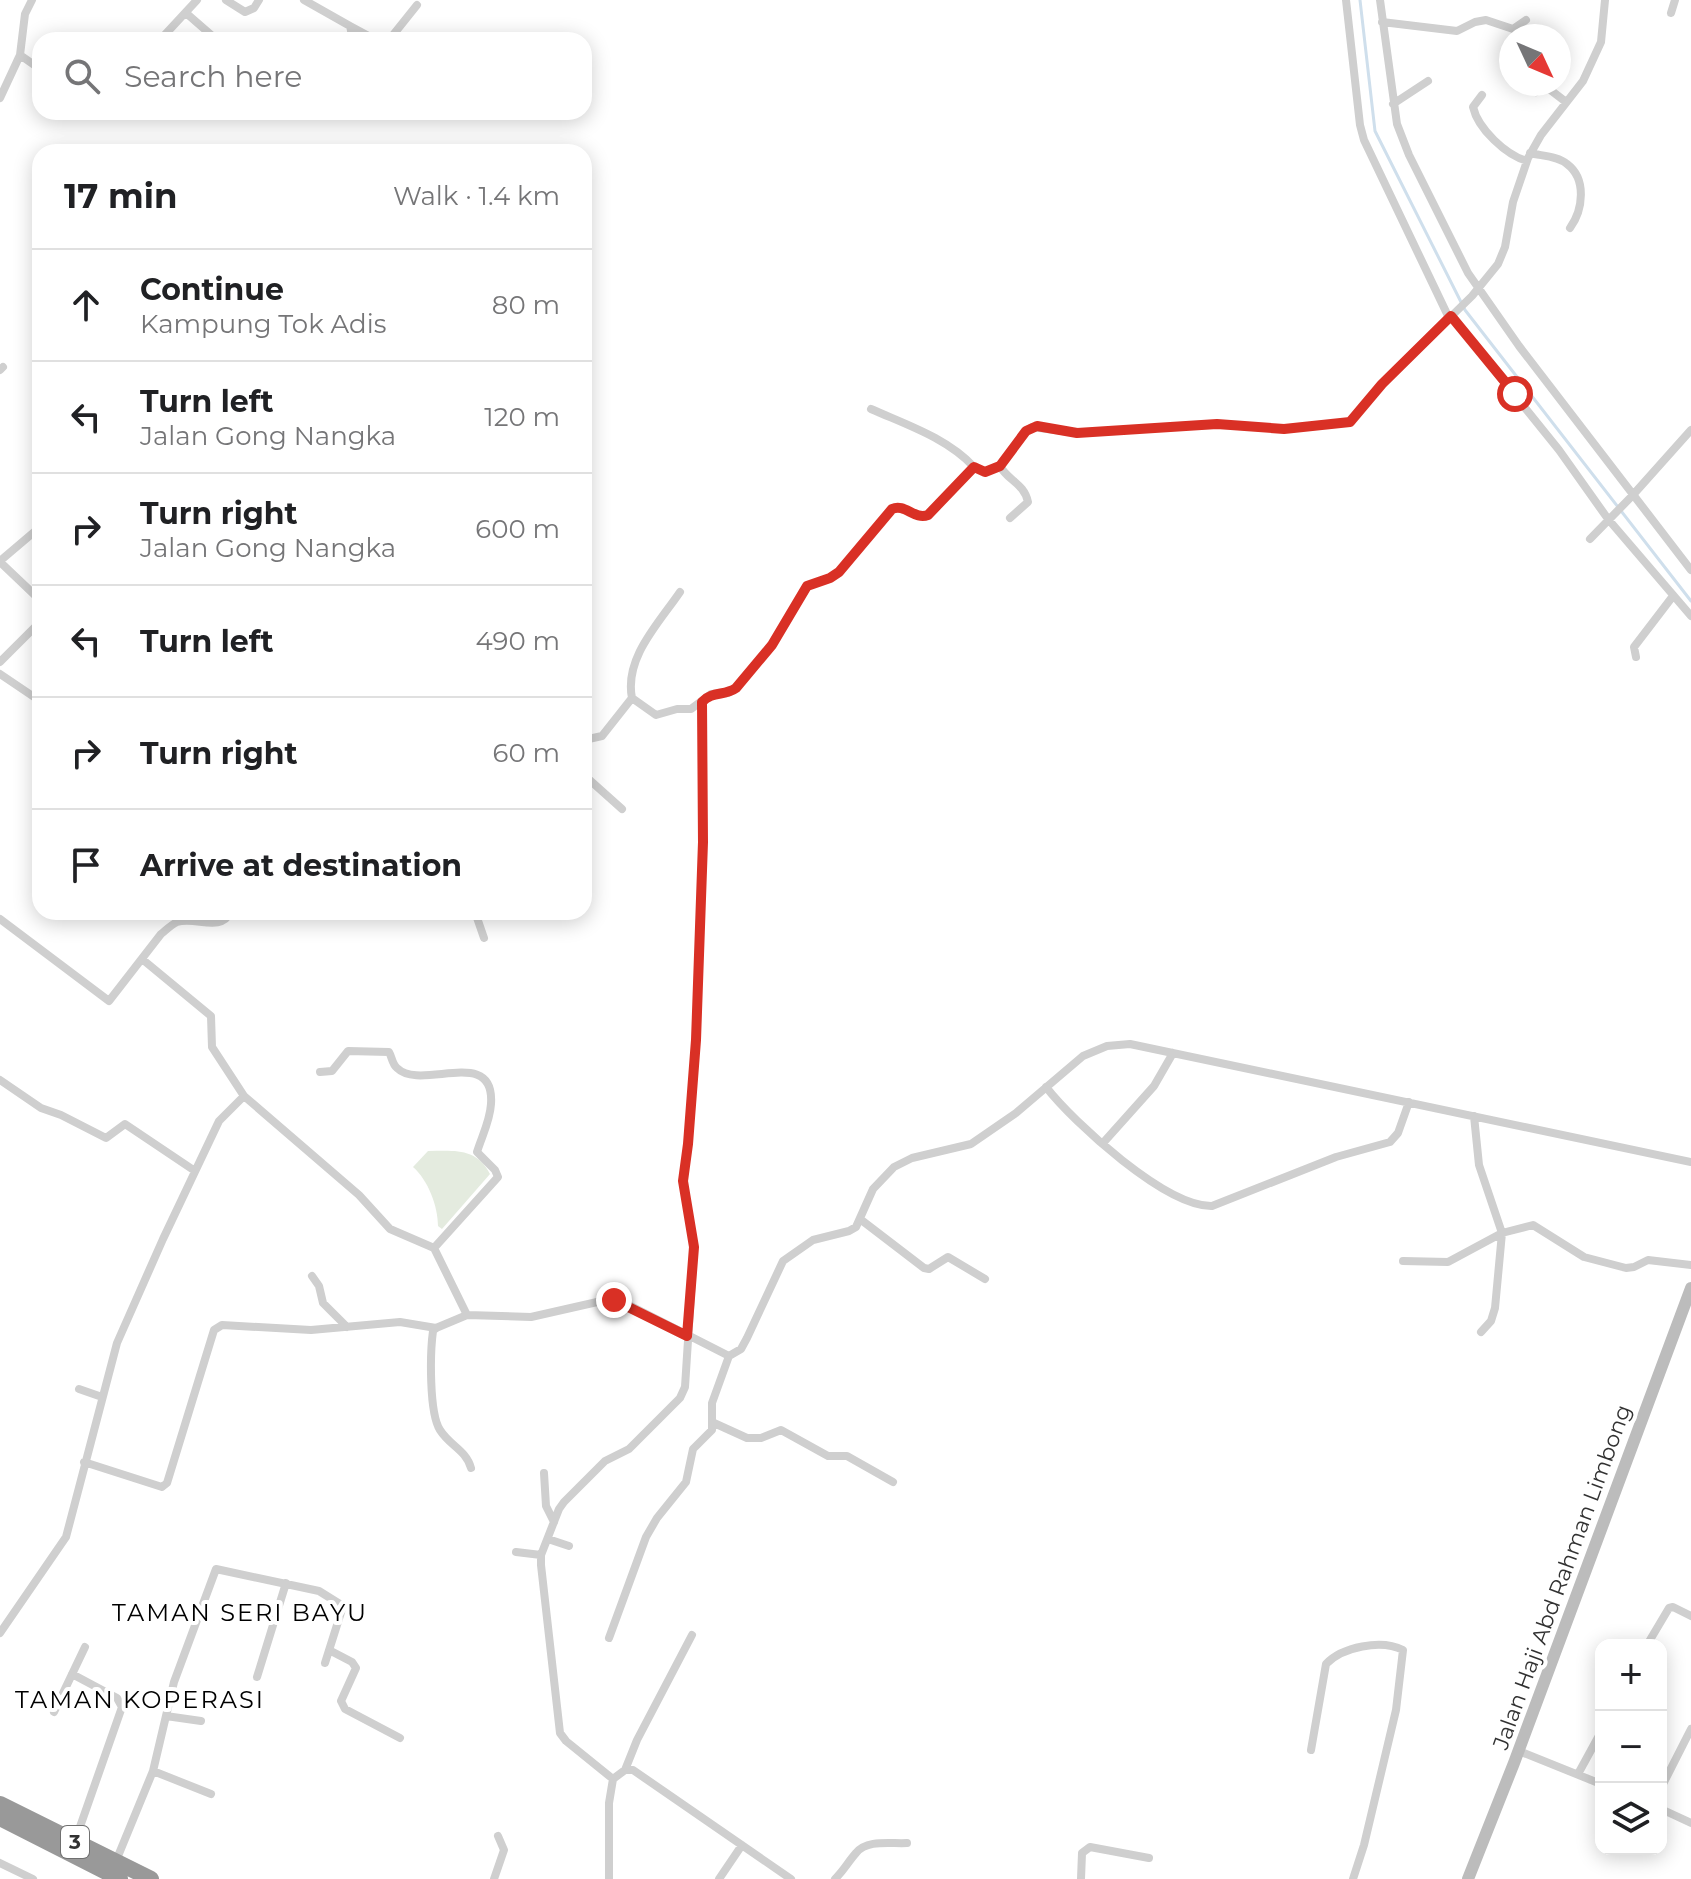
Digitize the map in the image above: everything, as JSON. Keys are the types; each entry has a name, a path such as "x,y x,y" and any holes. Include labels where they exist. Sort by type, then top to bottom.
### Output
{"highway":[{"name":"3","path":"0,1804 74,1842 118,1871"},
{"name":"3","path":"0,1818 118,1871 151,1879"}],"street":[{"path":"0,98 20,55 25,14 32,0"},
{"path":"168,32 197,0"},
{"path":"226,0 245,12 254,8 259,0"},
{"path":"304,0 361,32"},
{"path":"1346,0 1364,140 1452,315 1559,450 1608,518 1691,616"},
{"path":"1380,0 1397,124 1475,292 1631,498 1691,570"},
{"path":"871,409 932,436 985,472 1000,466 1026,431 1037,426 1077,433 1217,424 1284,429 1350,422 1382,384 1475,292 1498,264 1529,157 1541,135 1583,81 1601,42 1605,0"},
{"path":"1671,13 1675,0"},
{"path":"395,32 417,5"},
{"path":"186,13 208,32"},
{"path":"1382,22 1457,31 1482,20 1513,29 1526,20"},
{"path":"350,26 351,32"},
{"path":"20,55 32,63"},
{"path":"1393,104 1428,81"},
{"path":"1482,95 1473,107 1476,115 1511,155 1564,162 1574,172 1582,191 1577,215 1570,228"},
{"path":"1558,96 1566,102"},
{"path":"1590,539 1691,430"},
{"path":"1000,466 1005,475 1022,486 1028,502 1010,518"},
{"path":"629,702 659,716 674,710 691,709 711,694 728,693 736,688 772,645 807,586 839,572 892,509 902,507 918,516 928,515 974,467"},
{"path":"32,534 0,561 32,592"},
{"path":"592,738 602,736 629,702 632,670 642,647 680,592"},
{"path":"1636,657 1634,647 1673,596"},
{"path":"0,662 32,630"},
{"path":"0,689 3,676 32,696"},
{"path":"613,1779 566,1741 559,1728 541,1555 564,1502 602,1463 629,1449 680,1398 685,1387 694,1247 683,1181 696,1040 703,842 702,702"},
{"path":"592,782 622,809"},
{"path":"2,924 109,1001 170,926 188,921 225,920"},
{"path":"478,920 484,938"},
{"path":"142,959 211,1016 212,1047 244,1096 359,1195 390,1229 434,1248 467,1315"},
{"path":"609,1638 646,1537 686,1482 692,1452 709,1435 714,1423 712,1403 729,1356 741,1349 783,1261 813,1240 849,1231 860,1219 873,1189 894,1167 912,1158 971,1144 1016,1113 1075,1062 1107,1046 1130,1044 1691,1162"},
{"path":"320,1072 332,1071 348,1051 361,1049 389,1052 395,1066 406,1074 466,1073 488,1082 491,1103 487,1126 477,1152 498,1177 434,1248"},
{"path":"1103,1143 1154,1086 1173,1053"},
{"path":"0,1080 41,1108 106,1138 125,1124 195,1171"},
{"path":"1046,1087 1069,1114 1103,1143 1157,1185 1198,1207 1212,1206 1336,1157 1390,1142 1398,1133 1409,1102"},
{"path":"0,1633 66,1537 117,1343 219,1121 244,1096"},
{"path":"1474,1116 1479,1165 1502,1233 1495,1308 1491,1321 1481,1332"},
{"path":"860,1219 924,1268 929,1269 948,1257 985,1279"},
{"path":"1403,1261 1448,1262 1502,1233 1533,1225 1584,1257 1626,1268 1648,1260 1691,1265"},
{"path":"312,1276 319,1286 323,1303 347,1327"},
{"name":"Jalan Haji Abd Rahman Limbong","path":"1468,1879 1519,1751 1691,1288"},
{"path":"84,1462 162,1487 167,1483 214,1330 218,1327 311,1330 400,1322 436,1328 467,1315 531,1317 614,1300 729,1356"},
{"path":"436,1328 432,1334 431,1368 435,1418 442,1433 465,1452 471,1468"},
{"path":"79,1389 102,1397"},
{"path":"714,1423 747,1438 761,1438 781,1430 828,1456 847,1456 893,1482"},
{"path":"544,1473 546,1506 554,1522"},
{"path":"548,1539 569,1546"},
{"path":"516,1552 541,1555"},
{"path":"118,1871 153,1771 174,1682 216,1569 319,1591 343,1606 325,1663"},
{"path":"257,1677 286,1583"},
{"path":"1651,1639 1669,1608 1691,1616"},
{"path":"609,1879 609,1803 613,1779 625,1770 637,1740 692,1635"},
{"path":"1311,1750 1326,1664 1343,1652 1365,1647 1395,1646 1403,1650 1396,1710 1353,1879"},
{"path":"54,1712 85,1647"},
{"path":"329,1650 352,1662 356,1668 341,1701 345,1709 400,1738"},
{"path":"72,1674 117,1698 122,1707 74,1842"},
{"path":"166,1716 201,1721"},
{"path":"1664,1783 1688,1743 1691,1729"},
{"path":"1578,1774 1595,1743"},
{"path":"1519,1751 1599,1783"},
{"path":"625,1770 640,1774 791,1879"},
{"path":"153,1771 211,1794"},
{"path":"1667,1812 1691,1823"},
{"path":"494,1879 504,1850 498,1836"},
{"path":"835,1879 847,1869 854,1854 863,1846 907,1843"},
{"path":"719,1879 742,1845"},
{"path":"1081,1879 1082,1853 1090,1847 1149,1858"},
{"path":"0,1863 33,1879"}],"shaded area":[{"path":"428,1151 463,1152 478,1159 490,1174 442,1229 438,1226 428,1186 413,1167"}],"waterway":[{"path":"1360,0 1375,131 1465,310 1691,601"}],"district":[{"name":"TAMAN SERI BAYU","path":"240,1612"},
{"name":"TAMAN KOPERASI","path":"140,1699"}],"route":[{"path":"614,1300 687,1336 694,1247 683,1172 696,1040 703,842 702,702 711,694 728,693 736,688 772,645 807,586 839,572 892,509 902,507 918,516 928,515 974,467 991,472 1004,462 1026,431 1037,426 1077,433 1217,424 1284,429 1344,424 1354,419 1382,384 1451,316 1515,394"}]}
